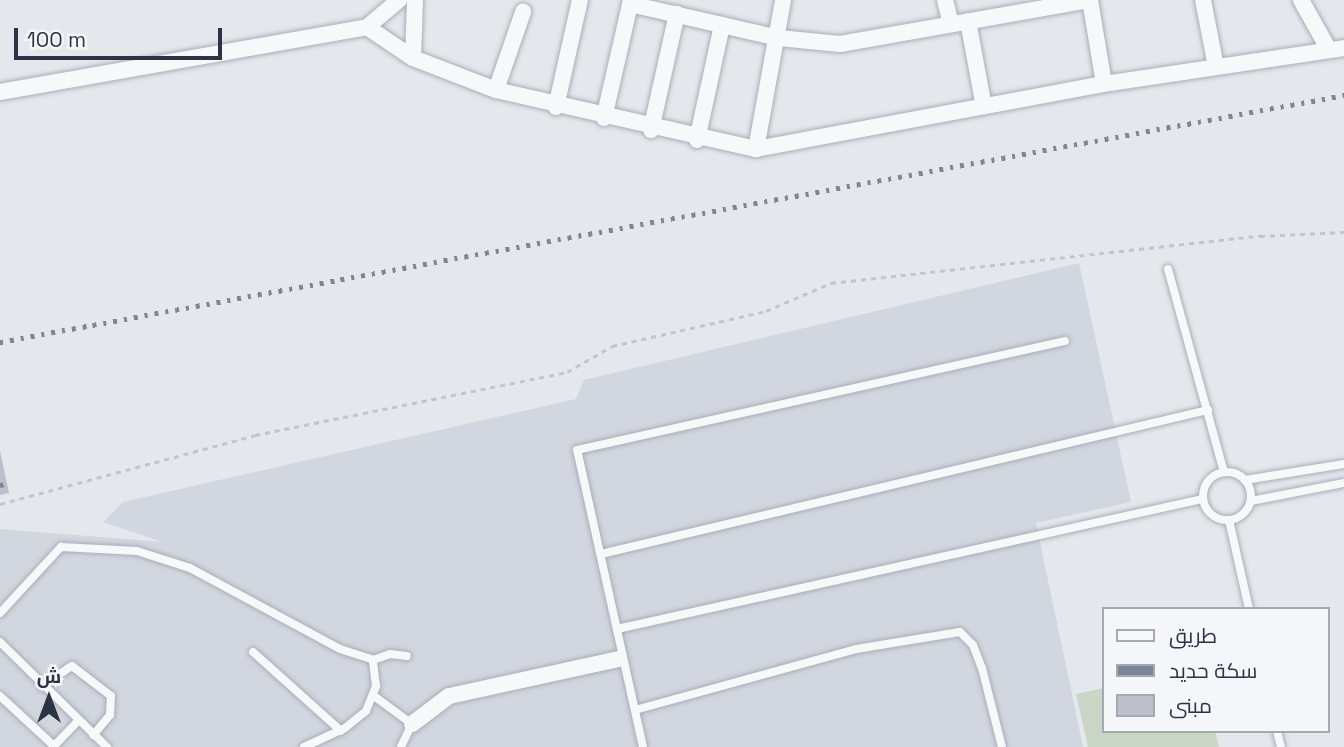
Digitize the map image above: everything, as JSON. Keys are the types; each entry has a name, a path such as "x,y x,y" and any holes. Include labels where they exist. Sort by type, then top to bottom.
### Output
{"street":[{"path":"0,92 367,27 399,0"},
{"path":"412,58 415,0"},
{"path":"556,107 580,0"},
{"path":"756,149 779,38 783,0"},
{"path":"945,0 951,24"},
{"path":"604,118 631,2 779,38 840,44 1090,0 1104,84"},
{"path":"1203,0 1216,67"},
{"path":"367,27 412,58 496,90 651,130 756,149 1104,84 1336,49 1301,0"},
{"path":"496,90 523,12"},
{"path":"651,130 677,14"},
{"path":"968,21 984,107"},
{"path":"696,140 722,24"},
{"path":"412,724 449,696 619,659"}],"lane":[{"path":"1168,269 1224,472"},
{"path":"643,747 578,450 1065,341"},
{"path":"601,554 1208,410"},
{"path":"1224,472 1245,480 1344,464"},
{"path":"1224,472 1205,484 1202,499 1208,513 1229,520 1243,514 1251,501 1344,483"},
{"path":"1245,480 1251,501"},
{"path":"617,629 1202,499"},
{"path":"1229,520 1249,607"},
{"path":"0,613 61,547 138,551 190,568 340,649 373,660 390,654 407,656"},
{"path":"635,710 856,649 960,632 973,645 982,668 1002,747"},
{"path":"1,644 77,722 107,747"},
{"path":"253,652 341,731"},
{"path":"304,747 355,723 374,696 373,660"},
{"path":"42,686 72,666 111,696 110,715 93,735"},
{"path":"0,696 54,746 77,722"},
{"path":"374,696 412,724 401,747"}],"path":[{"path":"0,504 255,435 567,372 612,346 766,311 831,284 1260,236 1344,232"}],"shaded area":[{"path":"1079,263 1131,502 1036,523 1083,747 0,747 0,529 163,542 103,522 123,502 576,399 584,380"}],"green space":[{"path":"1102,688 1102,733 1216,733 1219,747 1088,747 1076,694"}],"building":[{"path":"0,451 9,493 0,495"}],"railway":[{"path":"0,342 1344,95"},
{"path":"0,485 6,484"}]}
